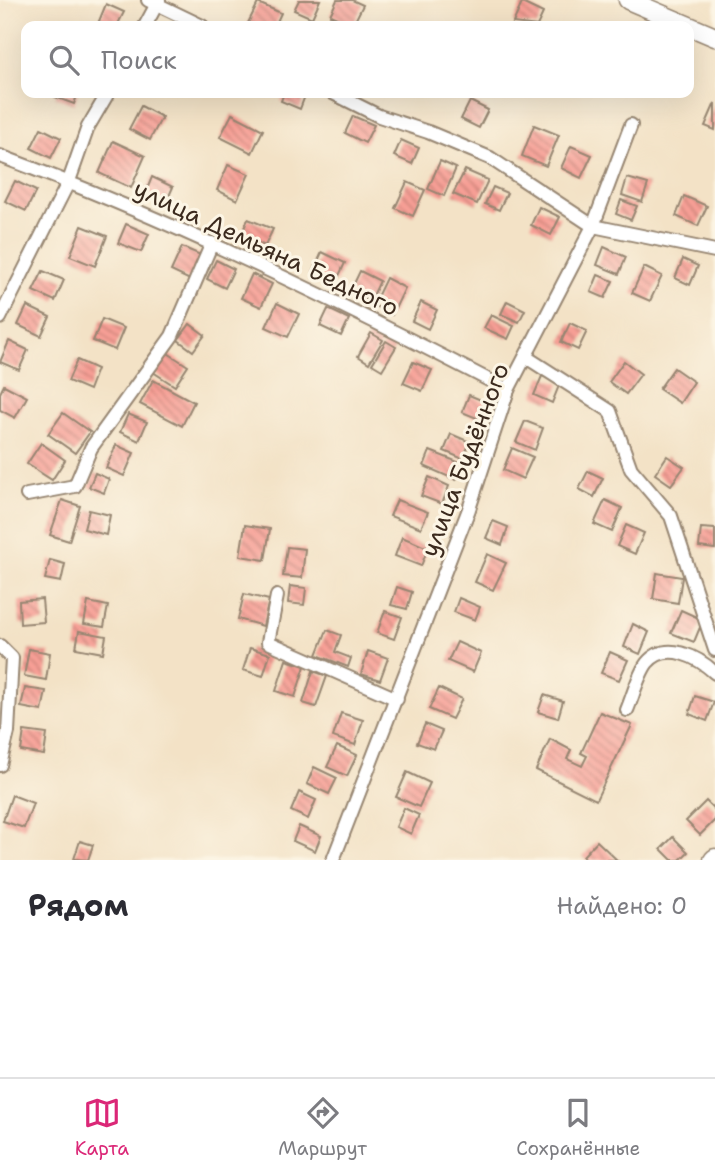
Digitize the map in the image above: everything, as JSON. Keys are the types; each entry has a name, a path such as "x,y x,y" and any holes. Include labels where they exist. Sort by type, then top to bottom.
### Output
{"main road":[{"path":"628,0 677,21"},
{"path":"694,28 715,37"}],"street":[{"path":"147,21 155,1 193,21"},
{"path":"0,318 69,181 88,127 104,98"},
{"path":"343,98 379,116 428,132 490,159 593,226 715,251"},
{"name":"улица Будённого","path":"333,860 469,509 508,390 593,226 631,125"},
{"name":"улица Демьяна Бедного","path":"0,156 69,181 212,243 391,329 508,390"},
{"path":"27,495 75,486 91,448 172,336 212,243"},
{"path":"526,357 610,411 631,469 671,516 715,650"},
{"path":"277,596 268,642 397,699"},
{"path":"0,646 12,658 8,732 0,765"},
{"path":"628,710 646,665 658,654 683,652 715,673"}],"building":[{"path":"299,0 320,0 312,18 294,10"},
{"path":"337,0 352,0 363,5 355,21 344,21 330,15"},
{"path":"258,3 281,13 277,21 249,21"},
{"path":"522,3 543,13 539,21 514,21"},
{"path":"106,4 124,12 120,21 99,21"},
{"path":"58,98 76,98 74,104"},
{"path":"282,98 304,98 300,109 281,101"},
{"path":"470,101 488,110 479,128 461,119"},
{"path":"715,103 715,130 705,126"},
{"path":"141,106 162,117 150,140 129,129"},
{"path":"232,114 263,130 252,153 220,137"},
{"path":"353,116 374,125 365,143 345,133"},
{"path":"534,125 559,135 546,166 522,156"},
{"path":"41,128 61,138 51,158 31,148"},
{"path":"401,140 419,148 412,164 394,156"},
{"path":"113,141 145,156 131,188 99,173"},
{"path":"571,146 592,155 581,178 561,168"},
{"path":"440,161 456,168 444,196 428,189"},
{"path":"228,165 249,174 237,200 217,190"},
{"path":"465,170 488,180 477,204 453,194"},
{"path":"152,177 173,187 166,203 145,194"},
{"path":"627,178 648,184 642,202 622,195"},
{"path":"15,181 36,191 26,211 5,201"},
{"path":"407,182 425,190 413,216 395,208"},
{"path":"493,187 507,193 499,210 485,204"},
{"path":"684,196 707,206 698,226 676,216"},
{"path":"621,200 637,206 631,220 616,214"},
{"path":"539,207 560,217 551,235 531,225"},
{"path":"248,219 273,229 265,246 241,235"},
{"path":"126,224 149,234 141,252 118,243"},
{"path":"82,226 107,236 95,266 70,256"},
{"path":"182,247 203,256 192,281 171,271"},
{"path":"604,247 626,257 619,274 597,265"},
{"path":"322,252 345,263 336,282 313,272"},
{"path":"683,259 698,266 690,285 675,278"},
{"path":"216,260 234,269 225,288 207,279"},
{"path":"644,267 662,276 650,301 632,293"},
{"path":"43,271 64,280 55,301 33,291"},
{"path":"360,271 380,281 370,302 350,292"},
{"path":"252,274 272,284 261,307 241,298"},
{"path":"598,275 613,281 605,298 591,292"},
{"path":"386,278 405,288 392,315 373,305"},
{"path":"507,301 525,310 519,322 501,314"},
{"path":"421,302 437,310 428,329 412,321"},
{"path":"277,303 299,314 288,337 266,327"},
{"path":"27,306 50,317 41,336 18,325"},
{"path":"328,309 349,319 341,336 320,326"},
{"path":"491,315 514,326 508,339 484,328"},
{"path":"102,319 124,328 115,350 93,341"},
{"path":"570,323 587,331 578,350 561,342"},
{"path":"190,324 205,335 193,351 178,340"},
{"path":"371,333 383,340 369,363 358,356"},
{"path":"9,341 28,350 19,370 0,362"},
{"path":"386,341 396,347 382,370 372,364"},
{"path":"166,352 188,366 175,386 153,372"},
{"path":"77,360 97,369 89,390 68,381"},
{"path":"624,361 641,374 626,394 609,382"},
{"path":"413,362 432,370 422,391 403,383"},
{"path":"674,368 694,382 680,403 659,389"},
{"path":"542,376 560,383 552,403 534,395"},
{"path":"153,380 194,402 182,426 140,404"},
{"path":"4,385 27,397 15,418 0,410 0,393"},
{"path":"469,395 486,402 479,419 462,412"},
{"path":"63,413 90,432 75,453 48,434"},
{"path":"128,414 147,422 139,441 120,432"},
{"path":"525,421 543,428 535,450 516,442"},
{"path":"451,434 470,442 463,459 444,451"},
{"path":"41,443 65,460 52,480 27,464"},
{"path":"116,445 134,453 124,476 106,468"},
{"path":"512,448 533,457 523,479 503,470"},
{"path":"430,451 463,464 456,480 424,466"},
{"path":"667,456 684,467 671,485 655,474"},
{"path":"588,471 603,478 594,497 579,489"},
{"path":"95,473 109,479 104,493 89,487"},
{"path":"429,477 449,486 442,504 421,496"},
{"path":"62,500 80,506 69,541 50,535"},
{"path":"397,500 428,512 421,528 390,516"},
{"path":"605,500 622,508 612,532 594,524"},
{"path":"89,510 110,515 106,535 84,529"},
{"path":"493,521 508,527 502,545 486,538"},
{"path":"245,525 270,529 265,560 240,556"},
{"path":"626,525 644,533 635,554 617,546"},
{"path":"701,528 715,529 715,549 699,547"},
{"path":"402,537 428,548 421,566 395,556"},
{"path":"287,547 305,549 302,578 283,576"},
{"path":"487,554 506,563 493,590 475,582"},
{"path":"50,560 65,564 61,582 45,579"},
{"path":"657,573 682,577 678,603 653,599"},
{"path":"290,586 306,588 304,605 288,603"},
{"path":"397,587 412,592 407,609 391,605"},
{"path":"244,594 269,600 263,626 238,619"},
{"path":"459,598 480,607 475,620 454,612"},
{"path":"42,599 44,622 20,624 19,601"},
{"path":"88,602 108,606 104,627 84,624"},
{"path":"681,610 703,620 694,642 671,633"},
{"path":"385,611 402,617 394,639 377,633"},
{"path":"633,624 649,632 640,654 624,647"},
{"path":"327,630 341,635 335,652 351,658 348,667 317,655"},
{"path":"79,631 106,636 103,653 76,648"},
{"path":"457,642 481,653 473,672 448,661"},
{"path":"250,648 270,654 263,676 243,670"},
{"path":"29,649 50,653 46,680 24,676"},
{"path":"368,651 388,658 380,680 361,674"},
{"path":"610,652 628,660 619,680 601,673"},
{"path":"286,660 305,666 295,697 276,691"},
{"path":"313,671 327,676 316,707 303,703"},
{"path":"25,688 46,691 42,711 21,707"},
{"path":"439,688 462,699 452,719 429,709"},
{"path":"544,695 563,701 558,718 538,712"},
{"path":"695,696 714,702 707,721 689,714"},
{"path":"600,712 632,725 596,800 536,770 550,739 571,750 567,759 582,766 587,756 581,753"},
{"path":"341,713 363,720 355,745 333,737"},
{"path":"425,724 442,731 434,749 417,743"},
{"path":"24,731 47,734 44,755 21,751"},
{"path":"337,746 357,755 347,776 327,767"},
{"path":"314,767 337,778 329,794 307,784"},
{"path":"407,772 430,783 419,807 396,797"},
{"path":"299,792 316,800 308,819 291,811"},
{"path":"12,795 33,803 24,828 3,821"},
{"path":"706,801 715,810 715,820 700,835 686,821"},
{"path":"404,808 419,815 411,834 396,827"},
{"path":"299,826 321,836 315,851 293,841"},
{"path":"673,837 688,852 680,860 672,860 661,849"},
{"path":"80,841 93,845 88,860 74,859"},
{"path":"597,841 617,860 587,860 583,856"}]}
